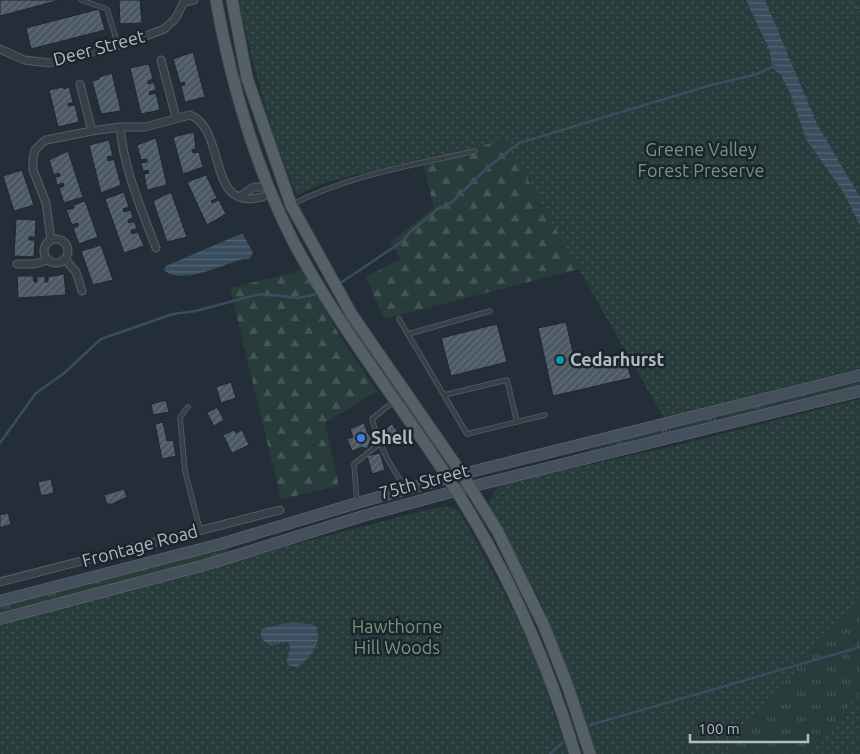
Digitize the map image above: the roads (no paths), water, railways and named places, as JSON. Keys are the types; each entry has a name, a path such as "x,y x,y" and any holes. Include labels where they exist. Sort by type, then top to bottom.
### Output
{"main road":[{"path":"216,0 222,35 243,116 269,187 293,240 346,332 448,478 483,536 529,627 555,694 575,754"},
{"path":"232,0 247,78 291,205 352,315 470,486 515,565 544,626 590,754"},
{"name":"75th Street","path":"0,602 224,543 462,474 860,375"},
{"name":"75th Street","path":"0,618 205,565 336,523 470,486 860,391"}],"street":[{"path":"185,1 194,0"},
{"name":"Deer Street","path":"0,49 24,60 49,63 150,36 164,29 175,19 185,1"},
{"path":"161,60 176,118"},
{"path":"80,84 92,131"},
{"path":"51,240 46,203 33,170 36,150 46,140 120,127 145,127 190,115 204,123 226,185 240,197 251,200 265,196 269,187 254,187 240,197"},
{"path":"120,127 122,148 133,188 156,248"},
{"path":"17,264 35,264 48,260 58,263 65,259 68,252 66,244 59,239 51,240 44,249 48,260"},
{"path":"65,259 76,272 82,290"},
{"name":"Frontage Road","path":"0,582 280,510"}],"lane":[{"path":"81,0 107,9 118,45"},
{"path":"291,205 321,190 344,182 475,151"},
{"path":"269,187 282,182"},
{"path":"408,334 490,312"},
{"path":"399,319 467,434 545,414"},
{"path":"444,394 506,380 517,422"},
{"path":"394,401 372,419 379,444 393,471 407,489"},
{"path":"188,407 180,417 185,471 200,530"},
{"path":"357,503 354,464 379,444"}],"water":[{"path":"746,0 765,0 817,124 860,197 860,225 842,190 806,139 789,90 780,74 773,69 769,49"},
{"path":"243,234 253,253 249,259 243,259 191,275 181,276 164,270 166,266"},
{"path":"292,622 315,625 318,631 315,649 297,667 288,665 290,647 288,642 270,645 264,641 261,635 262,629"}],"waterway":[{"path":"339,284 403,241 410,232 440,207 445,207 454,200 486,169 519,143 711,85 754,75 775,66"},
{"path":"0,443 36,393 63,374 101,339 173,314 196,311 252,296 264,294 298,298 316,294"},
{"path":"590,725 860,647"},
{"path":"550,754 561,744"}],"place":[{"name":"Cedarhurst","path":"560,360"},
{"name":"Shell","path":"361,438"}],"park label":[{"name":"Greene Valley Forest Preserve","path":"701,160"},
{"name":"Hawthorne Hill Woods","path":"397,638"}]}
